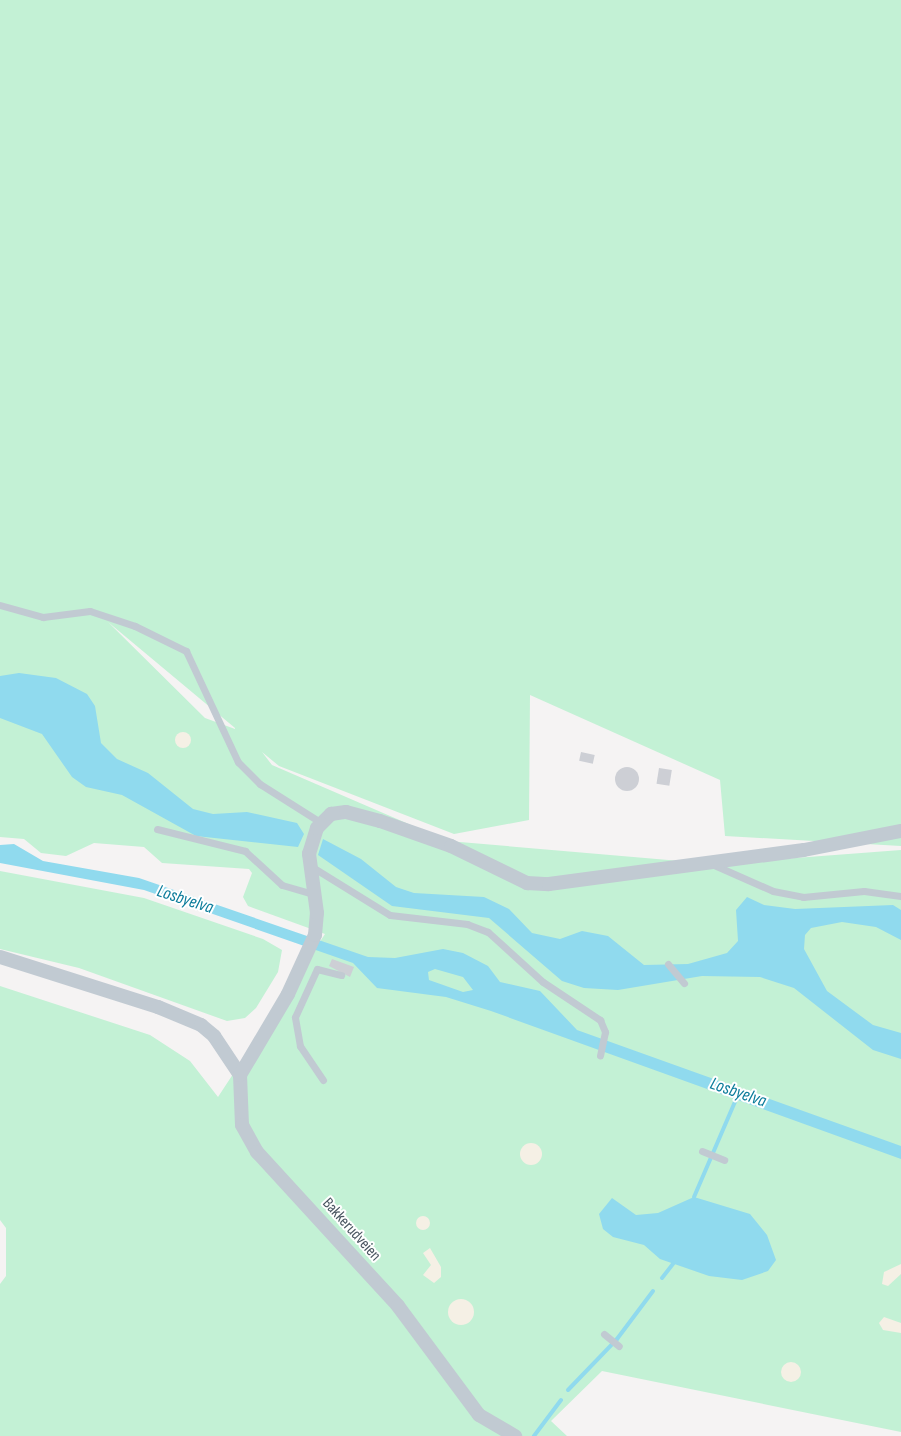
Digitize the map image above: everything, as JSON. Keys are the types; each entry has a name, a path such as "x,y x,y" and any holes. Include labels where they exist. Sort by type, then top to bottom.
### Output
{"street":[{"path":"0,957 201,1026 224,1050 240,1075 302,967 315,936 313,894 308,865 320,822 330,814 346,812 380,821 451,846 527,883 573,883 712,864 901,831"},
{"name":"Bakkerudveien","path":"240,1075 242,1125 257,1152 398,1306 479,1415 515,1436"}],"lane":[{"path":"0,605 56,618 90,611 186,651 238,762 260,784 320,822"},
{"path":"157,829 245,851 282,885 313,894"},
{"path":"712,864 773,890 803,897 864,891 901,896"},
{"path":"308,865 390,914 468,924 488,932 543,982 600,1020 604,1036 600,1056"},
{"path":"668,964 684,983"},
{"path":"302,967 340,975"},
{"path":"317,969 299,1003 295,1028 308,1062 323,1080"},
{"path":"702,1151 724,1160"},
{"path":"604,1334 619,1346"}],"green space":[{"path":"0,0 901,0 901,846 725,836 720,780 530,695 529,820 454,834 279,766 262,752 272,765 448,841 715,864 901,850 901,1432 602,1371 551,1421 567,1436 0,1436 0,1284 6,1276 6,1228 0,1220 0,986 150,1035 190,1061 218,1097 325,934 248,906 243,897 252,873 249,869 162,863 144,847 94,843 66,856 41,853 24,839 0,837","holes":["108,622 235,728 205,718"]},
{"path":"0,871 144,898 263,939 282,950 278,972 256,1008 245,1018 227,1021 79,968 0,949"}],"sand":[{"path":"180,732 186,732 191,737 189,746 180,748 175,743 175,737"},
{"path":"531,1143 539,1146 542,1154 539,1162 531,1165 523,1162 520,1154 523,1146"},
{"path":"420,1216 426,1216 430,1223 426,1230 420,1230 416,1226 416,1220"},
{"path":"430,1248 441,1267 441,1277 434,1283 423,1275 431,1265 423,1253"},
{"path":"901,1264 901,1274 888,1286 882,1284 884,1272"},
{"path":"461,1299 470,1303 474,1312 470,1321 461,1325 452,1321 448,1312 452,1303"},
{"path":"884,1317 901,1323 901,1333 883,1330 879,1323"},
{"path":"787,1362 795,1362 801,1368 801,1376 795,1382 787,1382 781,1376 781,1368"}],"water":[{"path":"19,673 56,678 87,694 95,706 101,743 117,759 148,773 193,809 213,814 247,812 297,823 304,834 298,847 196,836 122,795 86,787 72,777 42,734 0,718 0,676"},
{"path":"323,839 361,859 396,887 414,893 484,897 509,909 532,933 560,939 582,931 608,936 644,965 688,964 727,953 738,941 736,910 747,897 764,905 795,909 893,905 901,910 901,940 876,927 842,922 811,928 805,935 804,949 827,991 873,1025 901,1033 901,1059 873,1050 794,988 760,977 702,976 618,990 584,988 562,981 489,918 392,906 318,855"},
{"name":"Losbyelva","path":"14,844 43,861 139,878 368,957 395,958 443,949 463,953 488,966 500,982 540,991 577,1030 901,1146 901,1159 491,1011 446,997 377,988 353,963 144,890 0,863 0,845","holes":["435,969 463,977 473,990 463,992 429,980 428,972"]},
{"path":"694,1197 750,1214 767,1235 776,1260 768,1271 742,1280 709,1276 660,1259 644,1245 613,1237 603,1229 599,1214 612,1198 636,1215 658,1213"}],"building":[{"path":"581,752 595,755 593,764 579,761"},
{"path":"627,767 635,771 639,779 635,787 627,791 619,787 615,779 619,771"},
{"path":"659,768 672,770 669,786 656,784"},
{"path":"332,959 354,967 350,977 329,966"}],"waterway":[{"name":"Losbyelva","path":"694,1197 738,1095"},
{"path":"662,1278 673,1264"},
{"path":"568,1390 617,1339 653,1291"},
{"path":"534,1436 561,1400"}]}
